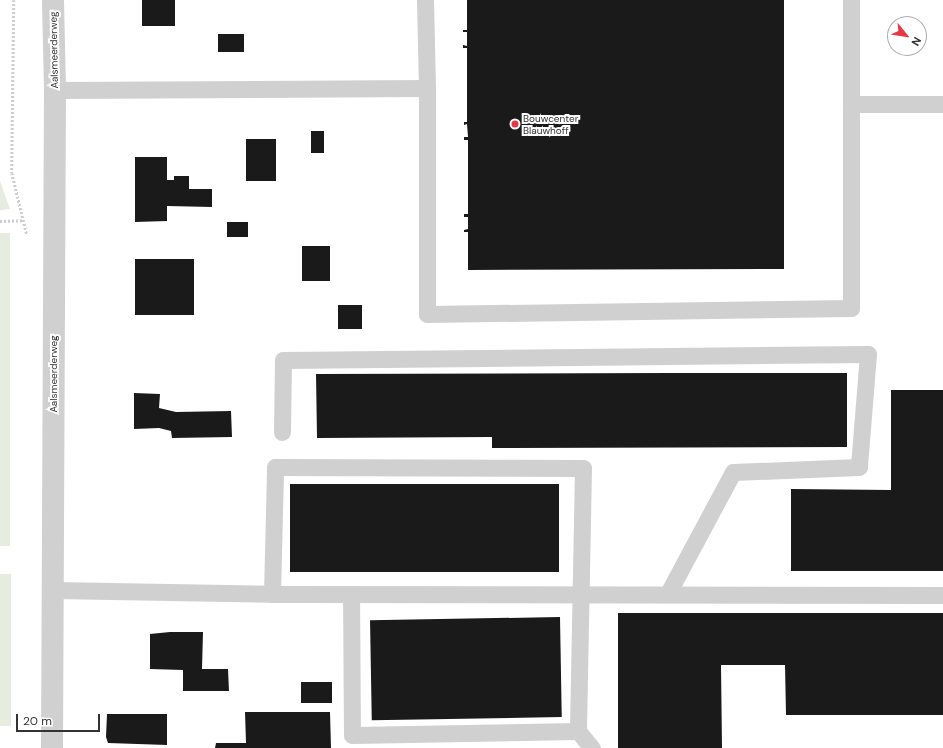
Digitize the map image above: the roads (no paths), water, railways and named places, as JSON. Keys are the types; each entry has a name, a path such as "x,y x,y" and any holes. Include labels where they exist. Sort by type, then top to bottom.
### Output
{"street":[{"name":"Aalsmeerderweg","path":"52,748 55,90 53,0"}],"lane":[{"path":"425,0 427,88 427,314 851,308 851,0"},
{"path":"55,90 427,88"},
{"path":"851,104 943,104"},
{"path":"282,432 283,360 868,354 859,467 733,472 668,593"},
{"path":"272,594 275,467 583,468 582,592 578,731 592,748"},
{"path":"53,590 272,594 582,592 943,595"},
{"path":"352,594 352,735 578,731"}],"place":[{"name":"Bouwcenter Blauwhoff","path":"515,124"}]}
